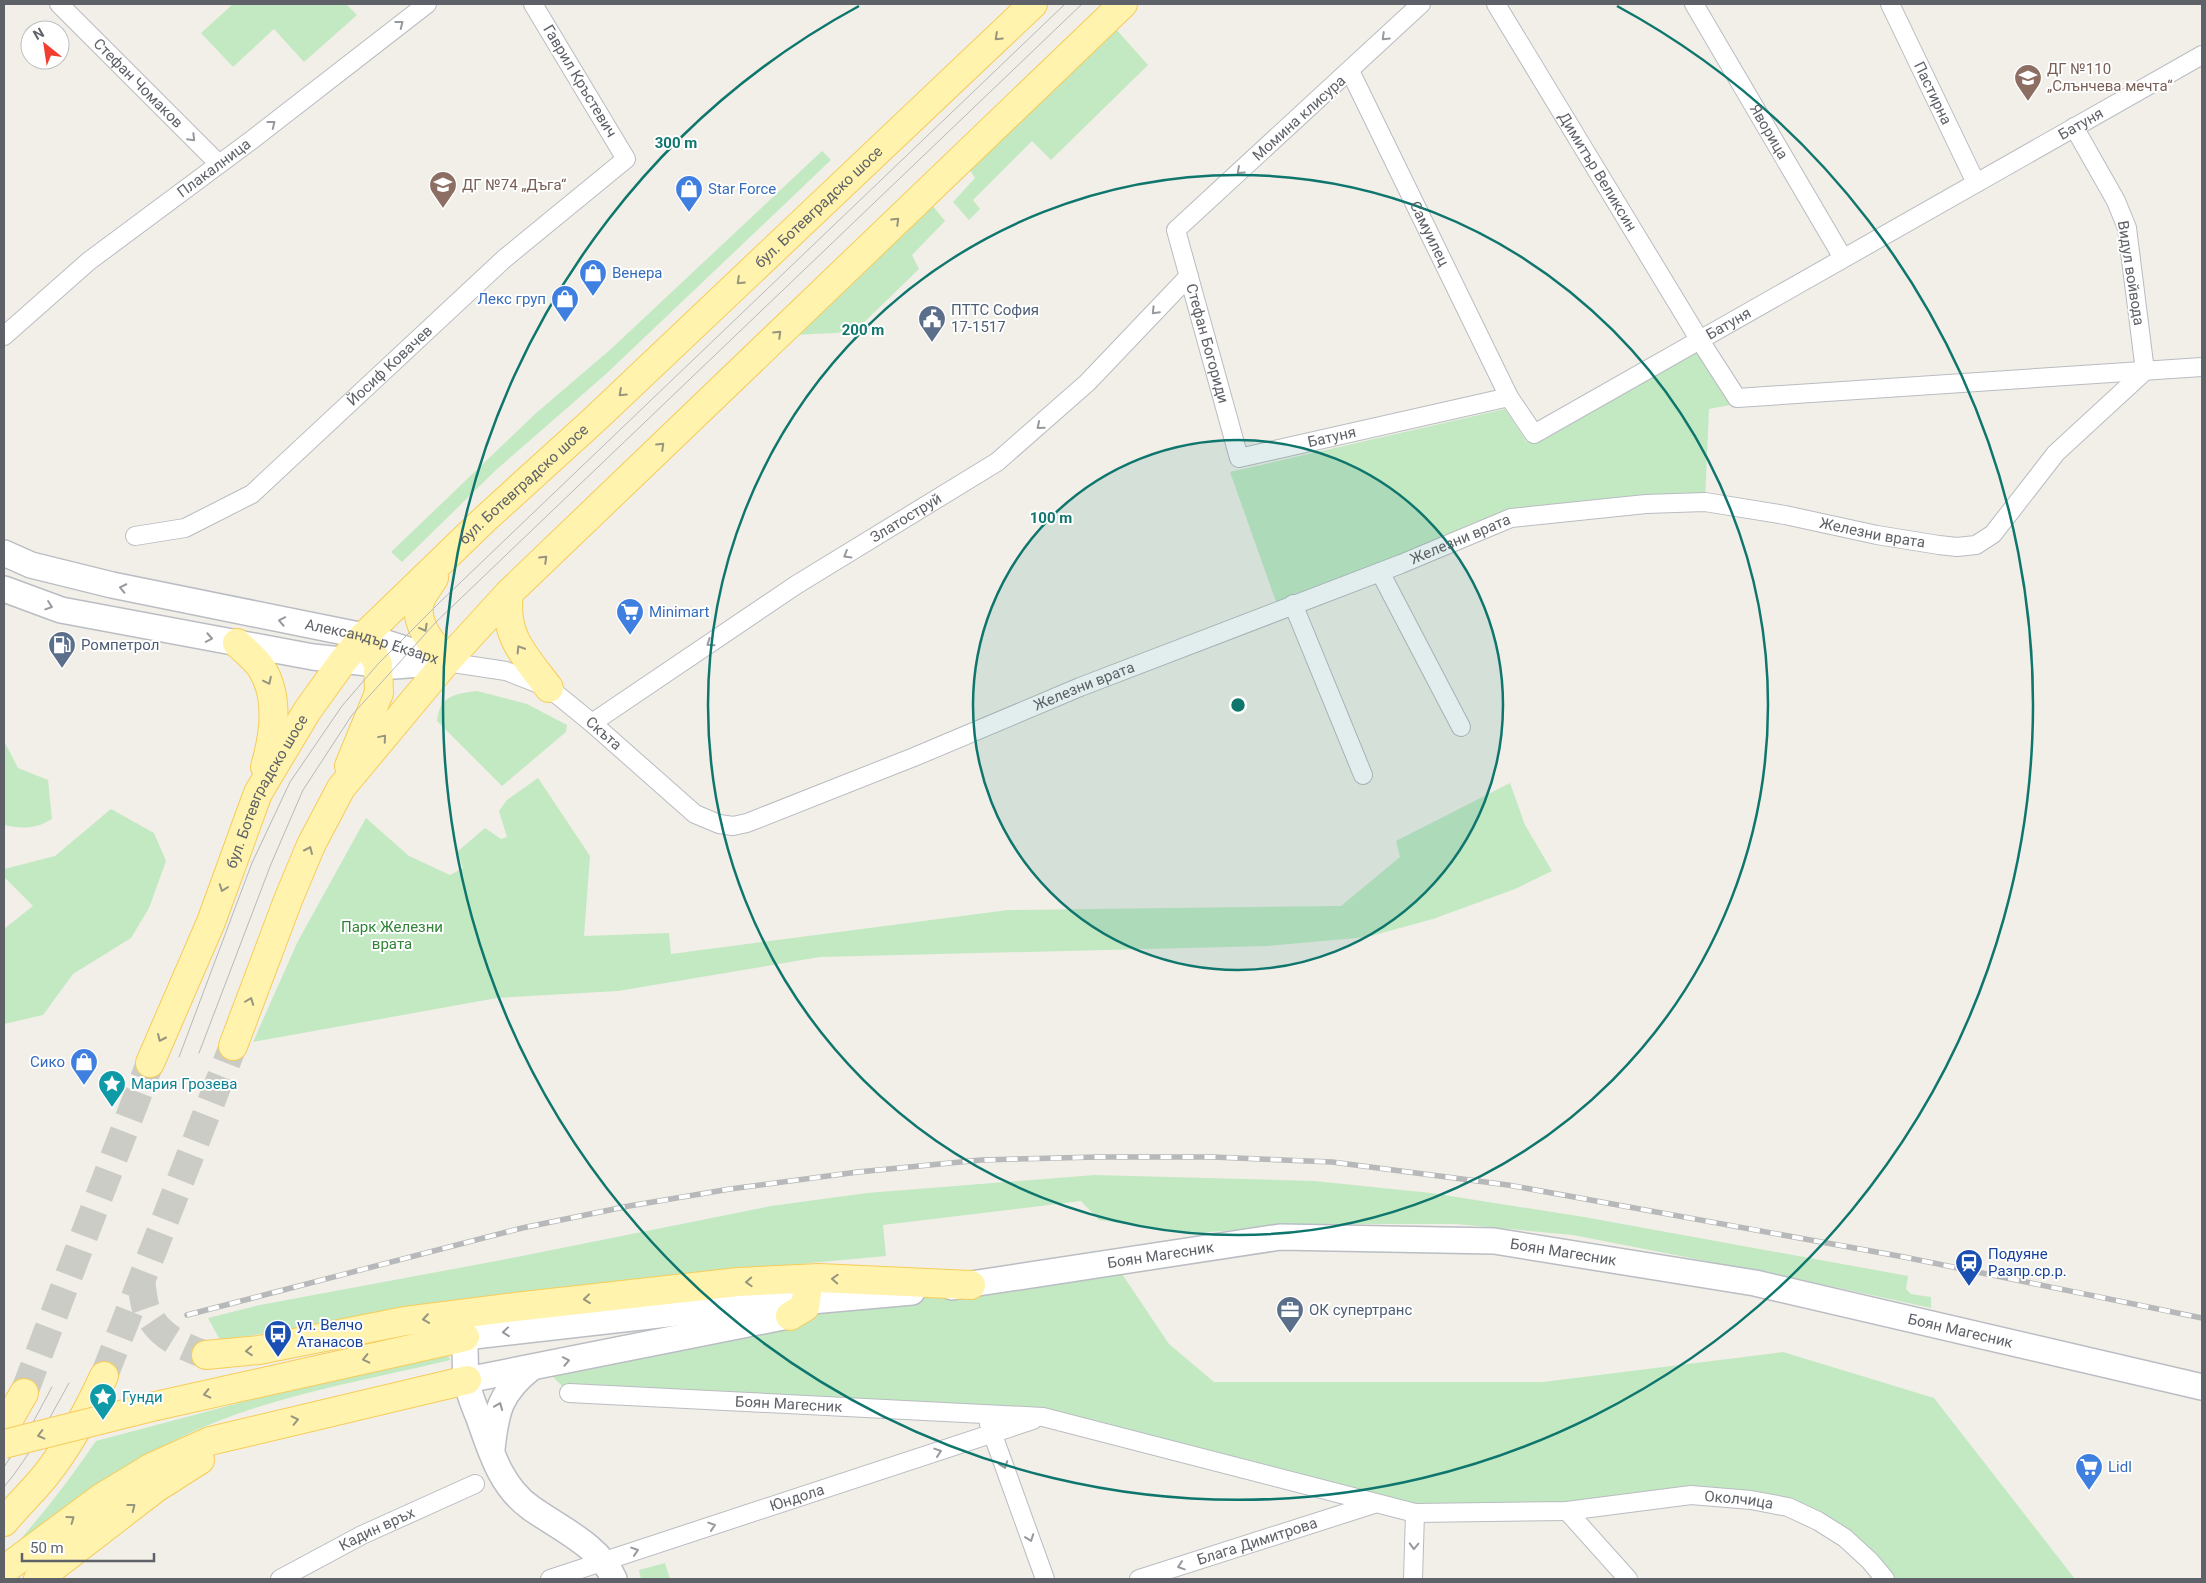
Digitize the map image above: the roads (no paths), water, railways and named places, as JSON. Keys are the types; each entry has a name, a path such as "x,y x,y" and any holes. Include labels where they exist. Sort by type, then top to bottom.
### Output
{"main road":[{"name":"бул. Ботевградско шосе","path":"150,1063 211,922 258,793 307,711 343,661 364,636 450,554 1033,4"},
{"path":"341,788 446,662 509,593 1123,4"},
{"path":"446,662 418,616 420,601 450,554"},
{"path":"509,593 507,608 509,628 519,648 549,688"},
{"path":"232,1046 288,900 311,845 341,788 379,693 378,664 364,636"},
{"path":"237,643 261,667 271,686 273,702 272,742 258,793"},
{"path":"206,1354 259,1350 405,1321 738,1282 798,1299 819,1278 971,1285"},
{"path":"4,1444 156,1406 465,1337"},
{"path":"4,1522 46,1475 70,1440 104,1376"},
{"path":"4,1570 101,1498 152,1466 210,1441 466,1380"},
{"path":"4,1428 14,1398"},
{"path":"38,1579 156,1488 247,1431"}],"street":[{"name":"Стефан Чомаков","path":"59,4 219,164"},
{"name":"Плакалница","path":"4,336 89,261 427,4"},
{"name":"Гаврил Кръстевич","path":"533,4 626,159"},
{"name":"Момина клисура","path":"1176,230 1421,4"},
{"name":"Димитър Великсин","path":"1496,4 1699,339"},
{"name":"Яворица","path":"1694,4 1843,258"},
{"name":"Пастирна","path":"1890,4 1976,183"},
{"name":"Батуня","path":"1239,458 1509,397 1534,434 2202,55"},
{"name":"Самуилец","path":"1350,71 1509,397"},
{"name":"Видул войвода","path":"2074,128 2116,201 2127,228 2145,371"},
{"name":"Йосиф Ковачев","path":"135,536 185,528 252,494 504,259 626,159"},
{"name":"Стефан Богориди","path":"1176,230 1239,458"},
{"name":"Златоструй","path":"592,723 796,586 997,462 1087,382 1189,276"},
{"path":"1699,339 1737,398 2202,368"},
{"name":"Железни врата","path":"747,823 914,757 1080,688 1293,604 1380,572 1511,518 1646,504 1705,502 1785,515 1878,535 1939,545 1957,547 1976,545 1993,534 2033,480 2056,453 2145,371"},
{"name":"Александър Екзарх","path":"4,553 31,566 112,585 364,636 446,662"},
{"path":"1380,572 1461,727"},
{"name":"Александър Екзарх","path":"4,589 61,610 343,661 395,666 446,662"},
{"path":"1293,604 1363,775"},
{"name":"Скъта","path":"446,662 506,671 549,688 592,723 695,814 719,824 733,826 747,823"},
{"name":"Боян Магесник","path":"465,1337 798,1299 971,1285 1280,1236 1494,1241 1755,1283 2202,1387"},
{"name":"Боян Магесник","path":"466,1380 531,1368 798,1299"},
{"path":"465,1337 466,1380 501,1474 514,1493 530,1507 579,1541 609,1570"},
{"path":"492,1454 496,1418 502,1400 516,1380 531,1368"},
{"name":"Боян Магесник","path":"569,1393 1043,1417 1415,1513 1567,1511"},
{"path":"986,1414 1045,1579"},
{"name":"Юндола","path":"550,1579 609,1570 1043,1417"},
{"name":"Кадин връх","path":"280,1579 362,1535 475,1484"},
{"name":"Околчица","path":"1567,1511 1691,1495 1751,1500 1788,1507 1818,1521 1845,1538 1870,1560 1885,1579"},
{"name":"Блага Димитрова","path":"1139,1579 1374,1503"},
{"path":"1567,1511 1628,1579"},
{"path":"1412,1579 1415,1513"}],"tunnel":[{"path":"104,1376 233,1046"},
{"path":"24,1393 150,1063"},
{"path":"141,1281 147,1311 160,1330 173,1340 206,1355"}],"tram line":[{"path":"179,1057 252,863 290,782 342,706 378,664 439,603 1065,4"},
{"path":"199,1053 271,864 303,790 352,715 436,622 1082,4"},
{"path":"4,1487 31,1450 69,1383"},
{"path":"4,1467 31,1426 52,1387"}],"railway":[{"path":"187,1315 522,1228 629,1206 730,1189 858,1172 981,1160 1213,1157 1332,1162 1508,1185 1904,1257 2202,1318"}],"place":[{"name":"ДГ №110 „Слънчева мечта“","path":"2028,102"},
{"name":"ДГ №74 „Дъга“","path":"443,209"},
{"name":"Star Force","path":"689,213"},
{"name":"Венера","path":"593,297"},
{"name":"Лекс груп","path":"565,323"},
{"name":"ПТТС София 17-1517","path":"932,343"},
{"name":"Minimart","path":"630,636"},
{"name":"Ромпетрол","path":"62,669"},
{"name":"Сико","path":"84,1086"},
{"name":"Мария Грозева","path":"112,1108"},
{"name":"Подуяне Разпр.ср.р.","path":"1969,1287"},
{"name":"ОК супертранс","path":"1290,1334"},
{"name":"ул. Велчо Атанасов","path":"278,1358"},
{"name":"Гунди","path":"103,1421"},
{"name":"Lidl","path":"2089,1491"}],"park label":[{"name":"Парк Железни врата","path":"392,936"}]}
